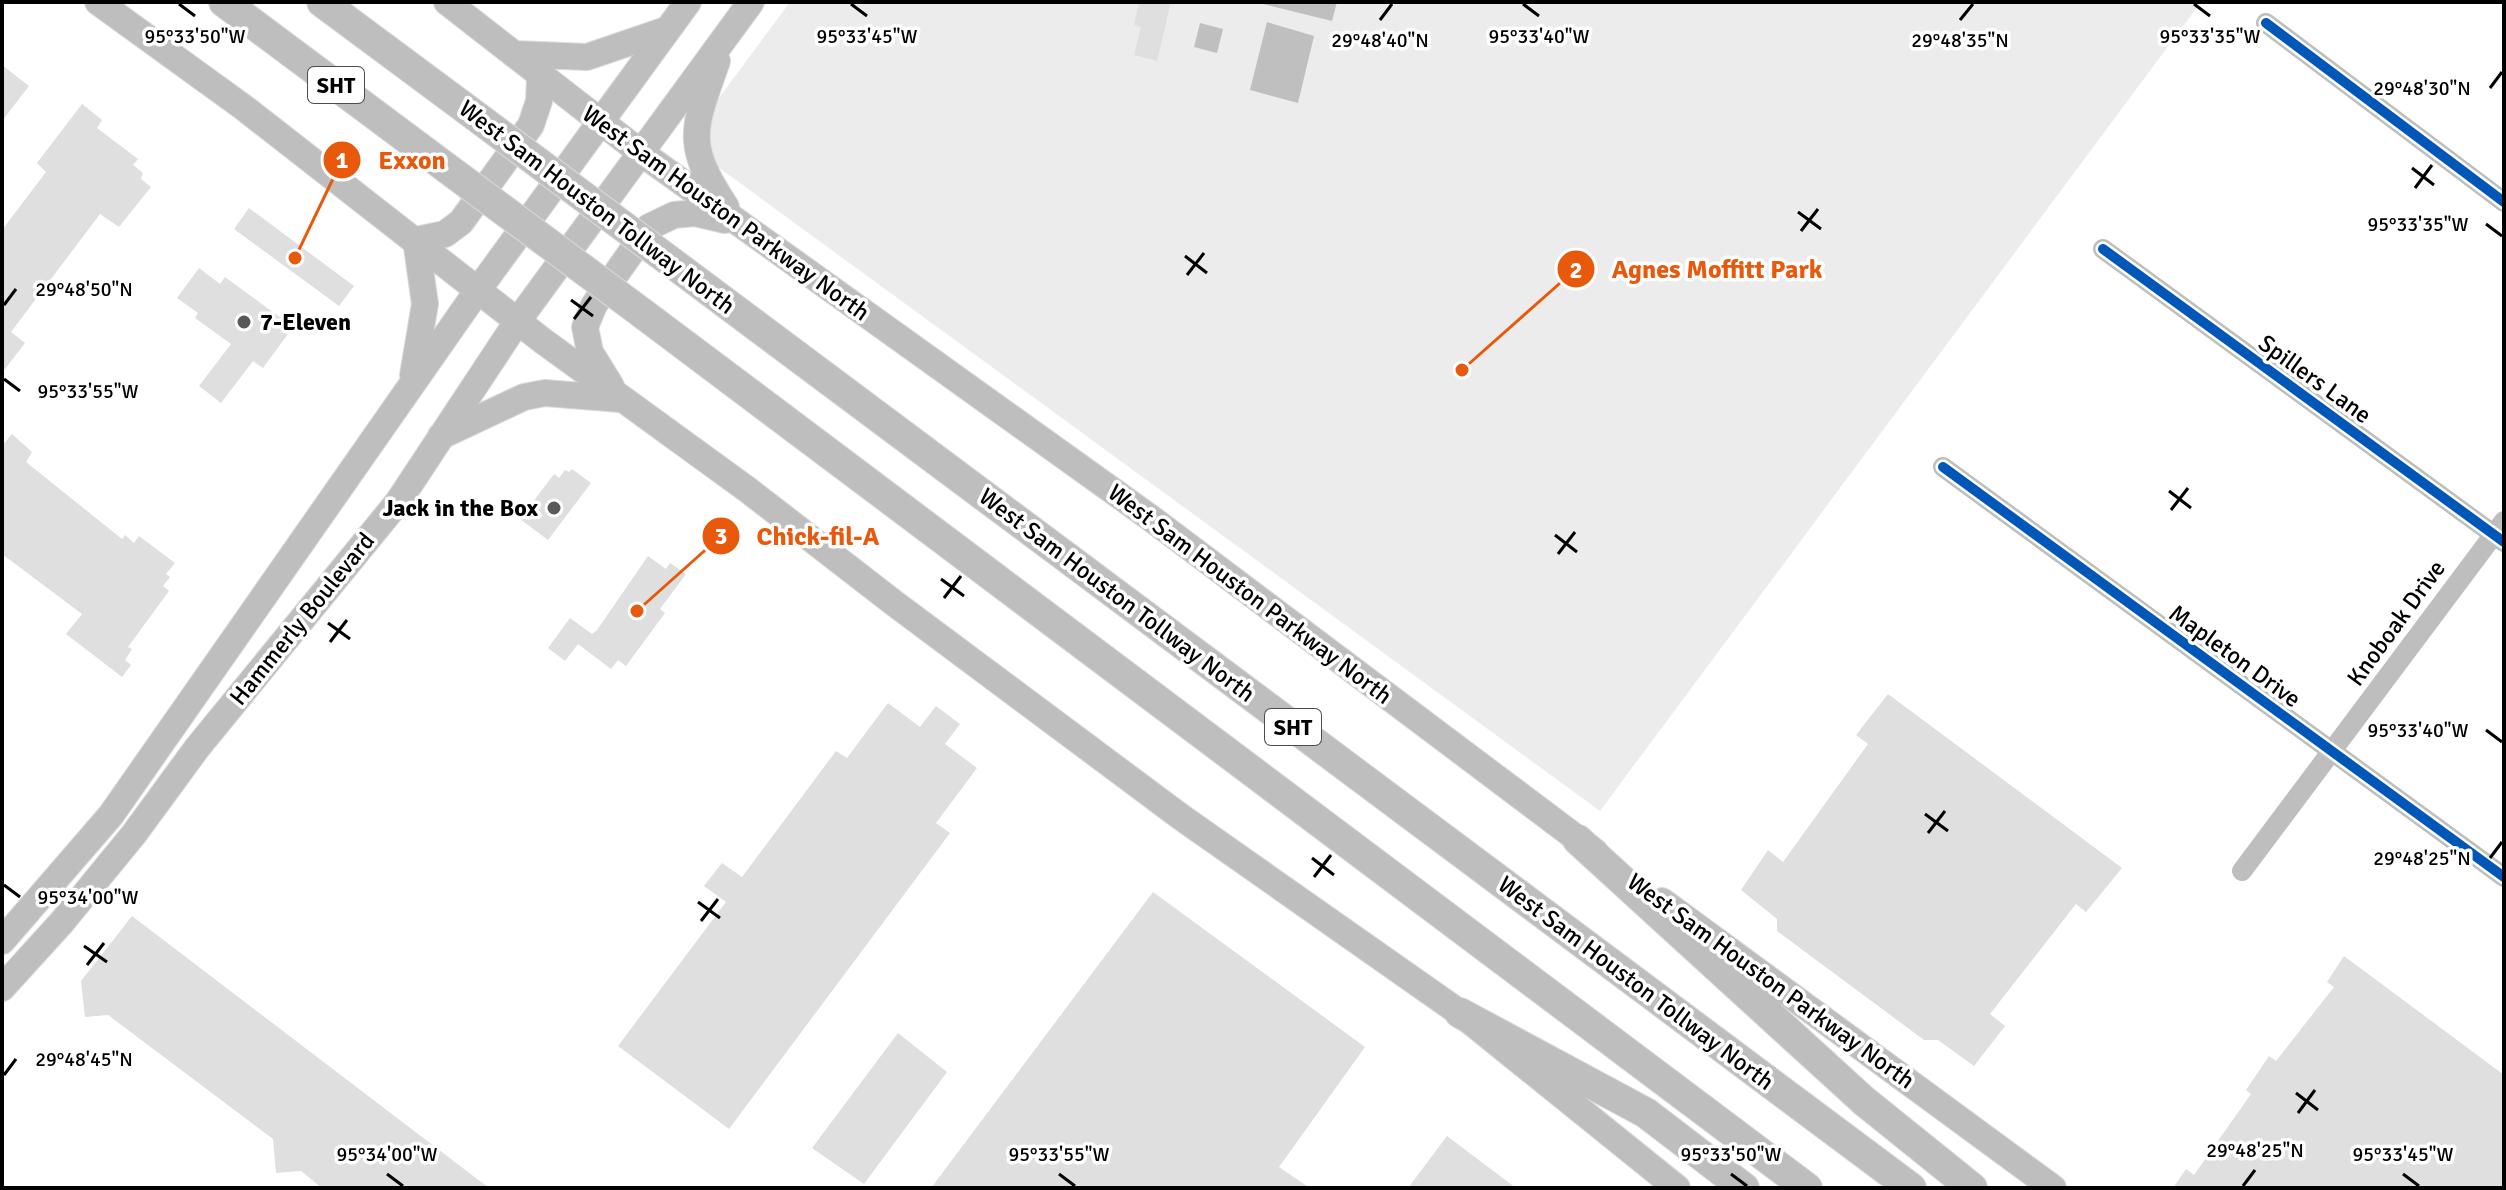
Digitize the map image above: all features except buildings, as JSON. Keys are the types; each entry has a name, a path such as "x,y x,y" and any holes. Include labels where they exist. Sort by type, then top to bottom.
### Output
{"highway":[{"name":"SHT","path":"224,2 1807,1188"},
{"name":"West Sam Houston Tollway North","path":"322,2 1911,1188"},
{"path":"1578,840 1842,1082 1972,1188"},
{"path":"1460,1013 1646,1113 1744,1188"}],"main road":[{"path":"98,2 416,240 517,322 748,490 1181,817 1460,1013 1677,1188"},
{"name":"West Sam Houston Parkway North","path":"447,2 640,152 1152,519 1578,840 2053,1188"},
{"name":"Hammerly Boulevard","path":"2,941 111,815 478,290 688,2"},
{"name":"Hammerly Boulevard","path":"2,988 62,922 134,834 197,748 398,502 517,322 751,2"},
{"path":"515,54 587,57 666,30"},
{"path":"726,36 696,120 695,141 702,171 737,223"},
{"path":"416,240 445,234 461,222 531,125 539,101 540,77"},
{"path":"620,399 590,352 585,327 594,305 649,227 674,215 695,213 737,223"},
{"path":"410,386 425,319 425,292 416,240"},
{"path":"441,436 524,397 545,393 620,399"}],"street":[{"path":"2266,23 2504,202"},
{"name":"Spillers Lane","path":"2103,249 2501,533"},
{"name":"Mapleton Drive","path":"1943,467 2504,877"},
{"name":"Knoboak Drive","path":"2242,871 2501,533"}],"shaded area":[{"path":"790,2 2201,2 1600,811 707,159 707,114"},
{"path":"1255,2 1337,2 1332,21"},
{"path":"1267,22 1314,36 1298,103 1250,90"},
{"path":"1200,23 1223,29 1217,53 1194,47"}],"cycle path":[{"path":"2266,23 2504,202"},
{"path":"2103,249 2504,542"},
{"path":"1943,467 2504,877"}],"place":[{"name":"Exxon","path":"295,258"},
{"name":"7-Eleven","path":"244,322"},
{"name":"Agnes Moffitt Park","path":"1462,370"},
{"name":"Jack in the Box","path":"554,508"},
{"name":"Chick-fil-A","path":"637,611"}]}
